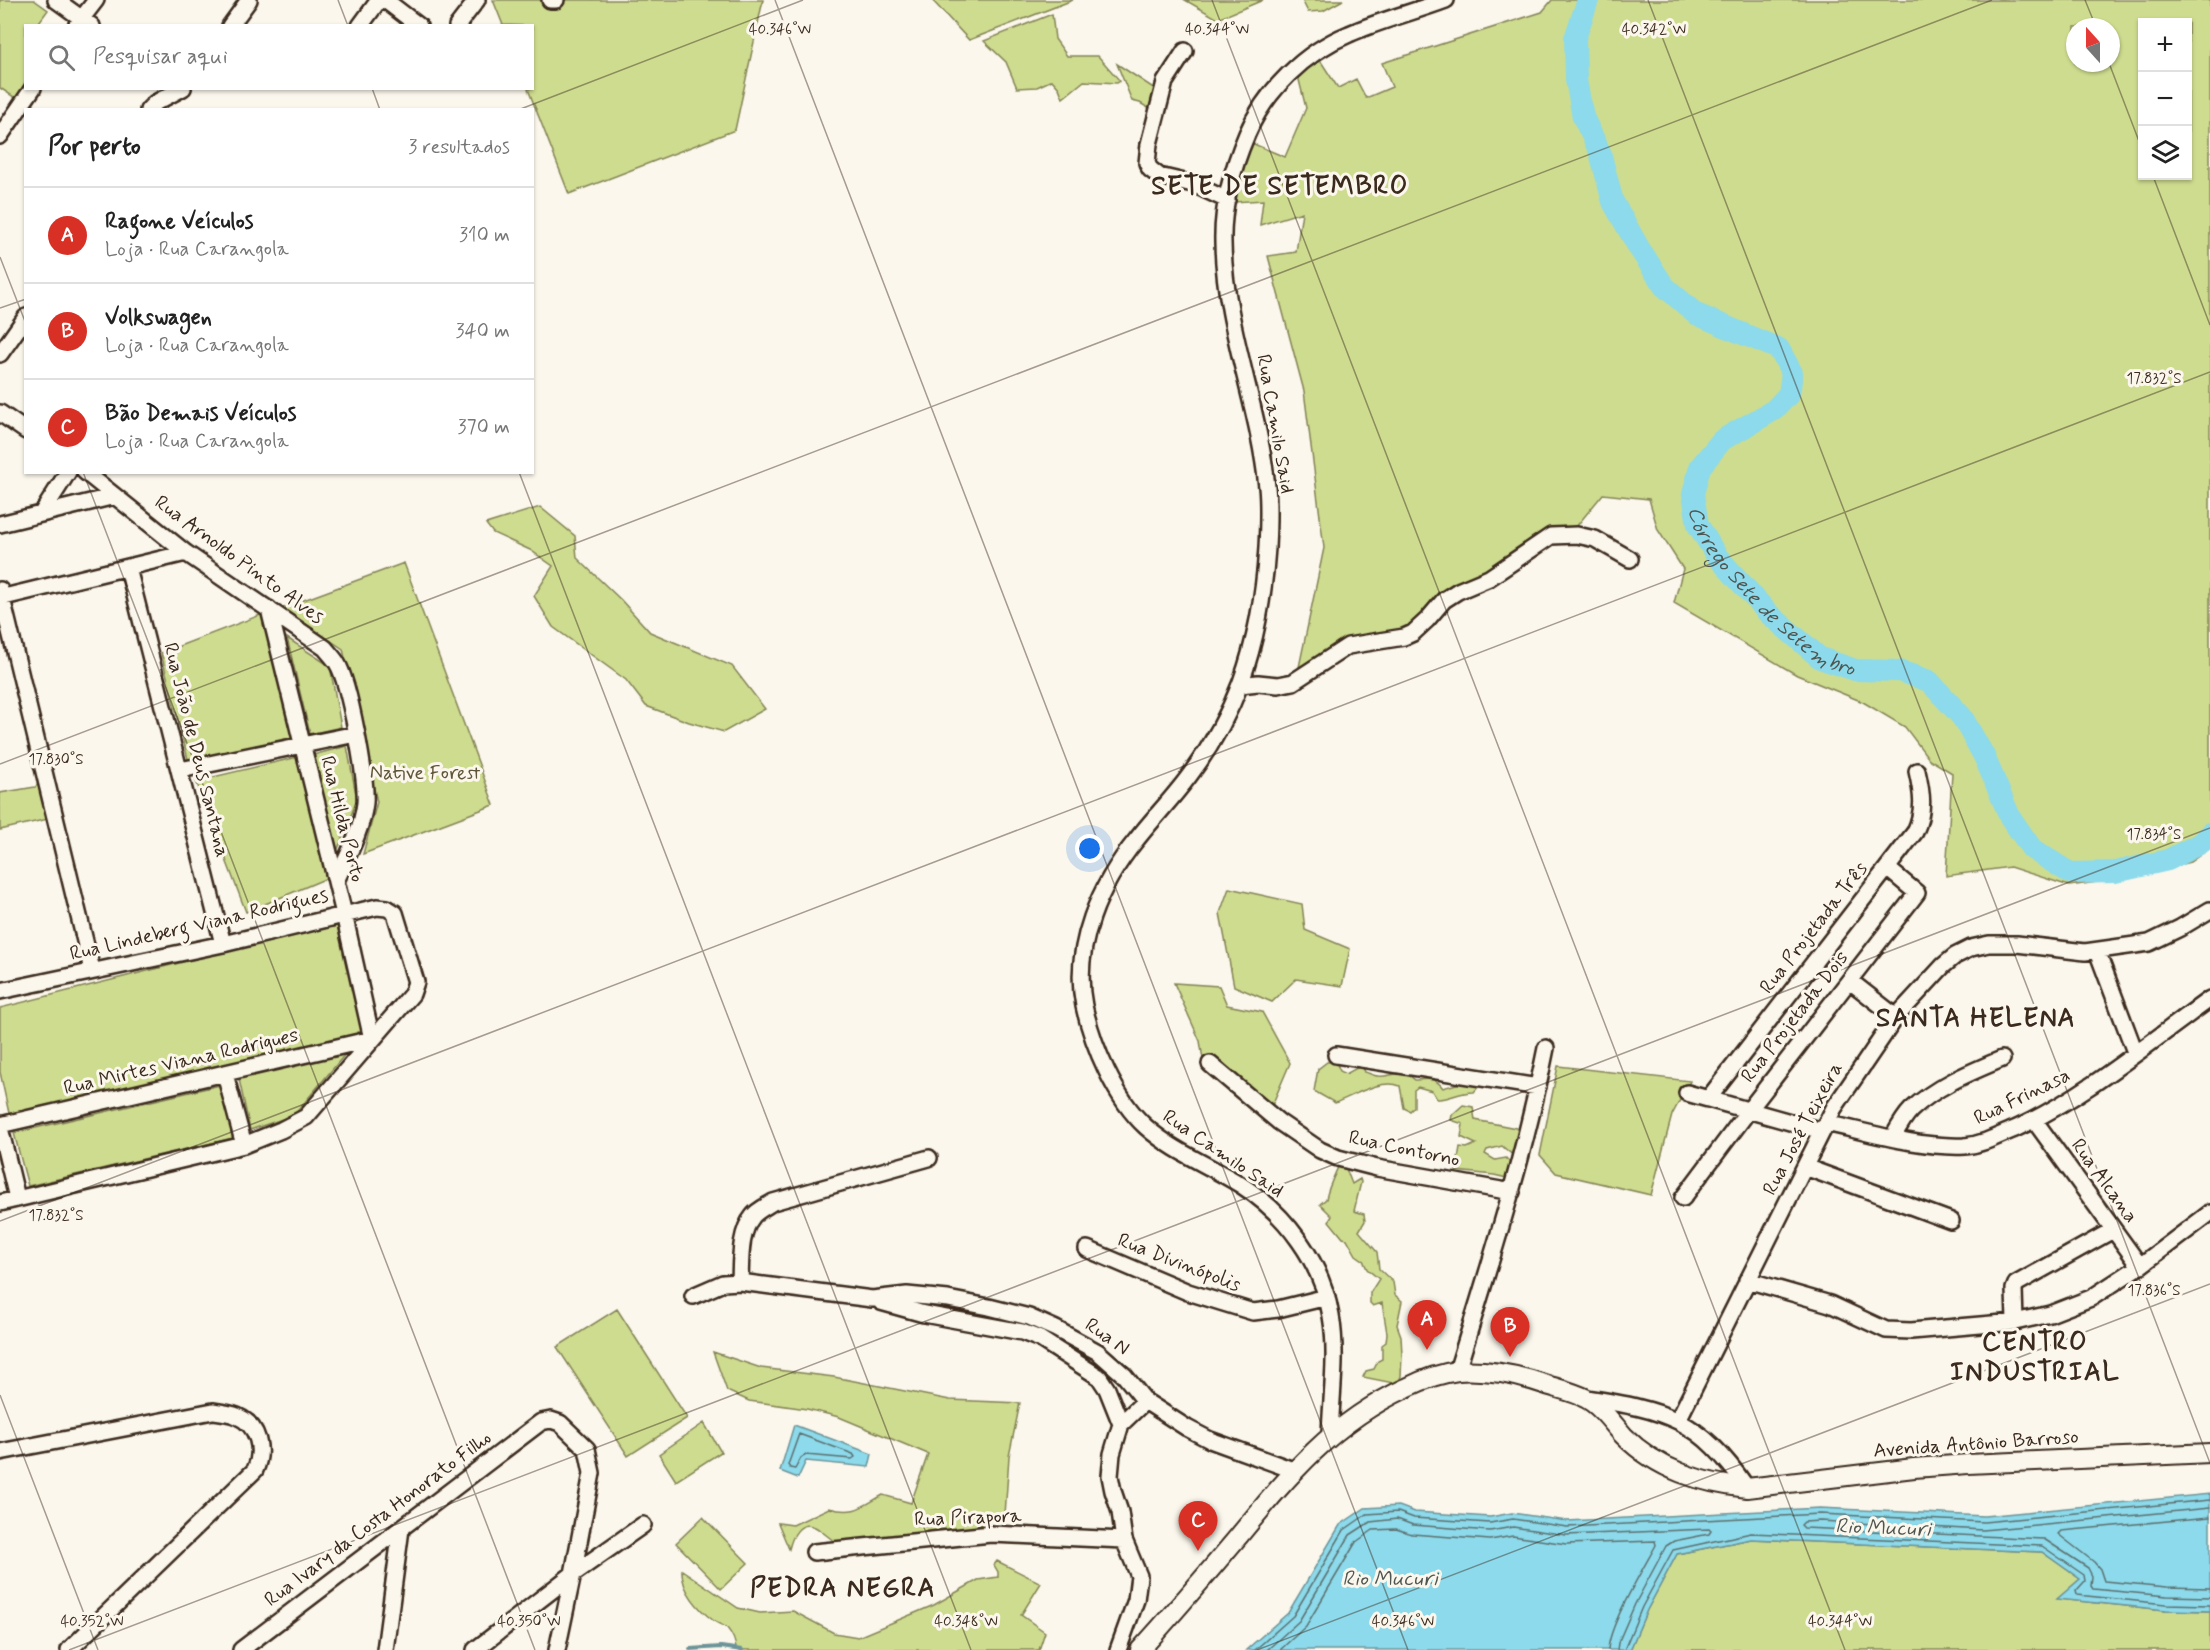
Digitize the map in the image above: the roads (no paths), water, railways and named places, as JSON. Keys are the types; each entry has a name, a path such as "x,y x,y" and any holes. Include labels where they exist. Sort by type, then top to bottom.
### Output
{"main road":[{"path":"1140,1650 1172,1616 1293,1470 1329,1436 1385,1398 1419,1382 1457,1371 1488,1371 1513,1376 1586,1398"},
{"name":"Avenida Antônio Barroso","path":"1586,1398 1606,1415 1625,1437 1654,1461 1685,1476 1719,1485 1747,1488 1914,1468 2210,1453"}],"street":[{"path":"56,0 83,23 96,0"},
{"path":"231,24 249,0"},
{"path":"361,24 379,0"},
{"path":"386,0 416,24"},
{"path":"459,24 477,0"},
{"path":"550,0 556,0"},
{"name":"Rua Camilo Said","path":"1329,1436 1334,1344 1332,1317 1316,1270 1294,1233 1261,1200 1239,1184 1167,1144 1131,1111 1104,1064 1090,1030 1082,989 1085,944 1090,922 1107,884 1136,840 1167,805 1209,747 1226,717 1240,685 1255,638 1262,606 1268,531 1268,491 1258,428 1225,275 1222,238 1227,200 1239,153 1257,114 1273,92 1300,64 1344,35 1446,0"},
{"path":"1185,51 1165,82 1149,144 1147,163 1150,170 1159,176 1193,184 1227,200"},
{"path":"0,136 32,90"},
{"path":"150,108 155,103 182,90"},
{"path":"0,354 24,320"},
{"path":"0,413 24,430"},
{"path":"42,513 67,474"},
{"name":"Rua Arnoldo Pinto Alves","path":"88,474 186,553 325,648 337,663 343,677 356,734"},
{"path":"0,524 115,496"},
{"path":"1240,685 1258,683 1278,685 1293,682 1348,646 1362,642 1385,641 1413,633 1444,600 1458,591 1489,578 1551,536 1577,535 1595,539 1630,559"},
{"path":"92,970 1,595 186,553"},
{"name":"Rua João de Deus Santana","path":"128,568 223,944"},
{"name":"Rua Hilda Porto","path":"269,609 344,914 372,1039"},
{"path":"180,770 356,734 365,783 365,805 354,841 336,881"},
{"name":"Rua Projetada Três","path":"1708,1099 1916,832 1923,807 1917,771"},
{"name":"Rua Projetada Dois","path":"1683,1198 1917,893 1887,868"},
{"name":"Rua Lindeberg Viana Rodrigues","path":"0,991 223,944 376,907 387,908 395,913 399,923 416,982 405,1004 372,1039"},
{"name":"Rua José Teixeira","path":"1678,1420 1824,1127 1851,1080 1896,1017 1943,966 1955,956 1971,948 1989,944 2017,944 2097,951 2149,943 2210,910"},
{"path":"2097,951 2135,1053"},
{"path":"1850,981 1896,1017"},
{"name":"Rua Frinasa","path":"1687,1093 1824,1127 1929,1144 1967,1146 1995,1138 2034,1120 2076,1096 2210,999"},
{"path":"0,1203 244,1145 281,1130 306,1117 372,1039"},
{"name":"Rua Mirtes Viana Rodrigues","path":"0,1126 372,1039"},
{"path":"1457,1371 1512,1192 1546,1048"},
{"path":"1336,1055 1538,1087"},
{"path":"1893,1137 1911,1110 1923,1100 1949,1083 2002,1059"},
{"name":"Rua Contorno","path":"1210,1064 1279,1122 1320,1150 1338,1158 1377,1168 1512,1192"},
{"path":"225,1074 244,1145"},
{"name":"Rua Alcana","path":"2034,1120 2140,1266"},
{"path":"0,1126 17,1198"},
{"path":"740,1282 745,1229 754,1214 773,1202 929,1158"},
{"path":"1805,1167 1951,1221"},
{"path":"1747,1280 1830,1304 1886,1330 1911,1331 2015,1322 2050,1314 2091,1298 2140,1266 2210,1213"},
{"path":"2015,1322 2014,1289 2016,1284 2113,1230"},
{"name":"Rua Divinópolis","path":"1087,1249 1188,1292 1253,1312 1278,1309 1327,1297"},
{"name":"Rua N","path":"693,1296 723,1283 740,1282 873,1299 924,1314 1006,1329 1040,1339 1093,1372 1107,1389 1121,1424"},
{"name":"Rua N","path":"873,1299 907,1296 938,1298 1029,1317 1098,1352 1124,1375 1146,1401 1187,1428 1210,1440 1293,1470"},
{"path":"1006,1329 1010,1312"},
{"path":"1107,1389 1124,1375"},
{"path":"1586,1398 1628,1404 1660,1412 1678,1420 1716,1448 1732,1465 1747,1488"},
{"path":"1118,1650 1136,1600 1138,1576 1125,1540 1110,1476 1112,1454 1121,1424 1146,1401"},
{"path":"0,1452 213,1411 239,1416 255,1432 260,1458 255,1470 69,1650"},
{"name":"Rua Ivary da Costa Honorato Filho","path":"241,1650 541,1422 551,1420 560,1423 587,1449 591,1462 592,1473 573,1574"},
{"path":"475,1650 573,1574 643,1525"},
{"path":"385,1650 401,1528"},
{"name":"Rua Pirapora","path":"814,1552 991,1534 1125,1540"},
{"path":"557,1650 573,1574"}],"water":[{"path":"794,1425 872,1454 869,1467 806,1461 798,1478 780,1471"},
{"name":"Rio Mucuri","path":"2210,1494 2210,1611 2166,1610 2057,1599 2080,1579 2042,1552 1751,1539 1677,1554 1647,1610 1630,1650 1246,1650 1288,1613 1340,1525 1365,1508 1399,1506 1415,1512 1490,1517 1512,1513 1567,1521 1820,1508 1984,1516"}],"waterway":[{"name":"Córrego Sete de Setembro","path":"1588,0 1575,38 1576,80 1583,117 1600,152 1613,202 1664,286 1696,314 1779,349 1792,373 1789,394 1774,410 1722,440 1700,467 1693,494 1698,525 1716,555 1768,613 1820,658 1855,670 1899,671 1929,681 1962,717 1984,756 2010,817 2032,849 2070,873 2115,872 2168,860 2201,843 2210,833"},
{"path":"690,1649 721,1647 742,1650"}],"place":[{"name":"Ragone Veículos","path":"1427,1350"},
{"name":"Volkswagen","path":"1510,1357"},
{"name":"Bão Demais Veículos","path":"1198,1551"}],"district":[{"name":"SETE DE SETEMBRO","path":"1280,187"},
{"name":"SANTA HELENA","path":"1976,1019"},
{"name":"CENTRO INDUSTRIAL","path":"2035,1358"},
{"name":"PEDRA NEGRA","path":"843,1589"}],"park label":[{"name":"Native Forest","path":"425,773"}]}
